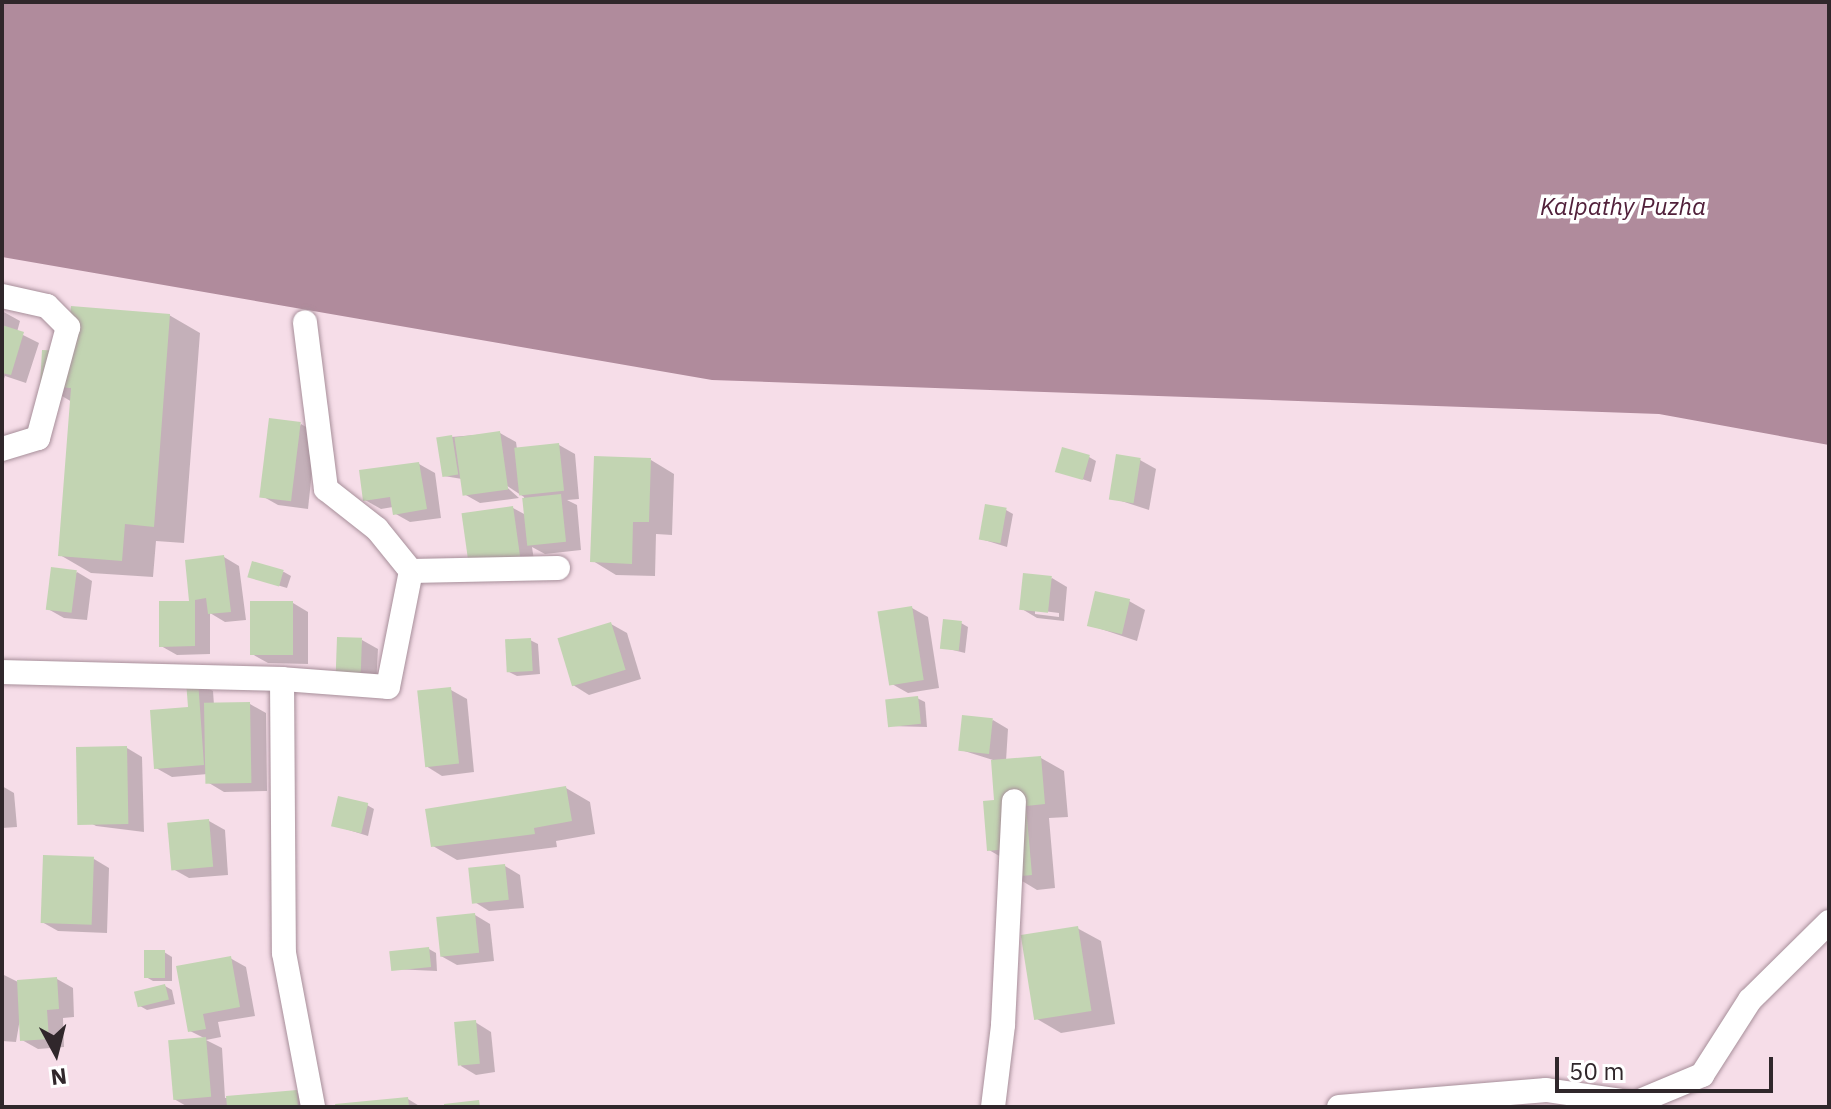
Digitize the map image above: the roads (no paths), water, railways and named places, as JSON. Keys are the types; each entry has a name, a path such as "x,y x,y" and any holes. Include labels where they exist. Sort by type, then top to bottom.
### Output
{"street":[{"path":"2,296 47,306 68,327 38,438 2,449"},
{"path":"305,322 326,489 377,529 411,571"},
{"path":"411,571 558,568"},
{"path":"2,672 282,679 388,687 411,571"},
{"path":"282,679 284,953 313,1107"},
{"path":"993,1107 1003,1025 1014,801"},
{"path":"1339,1107 1546,1090 1635,1103 1702,1075 1750,1000 1829,922"}],"water":[{"name":"Kalpathy Puzha","path":"2,2 1829,2 1829,445 1659,414 712,380 2,257"}]}
